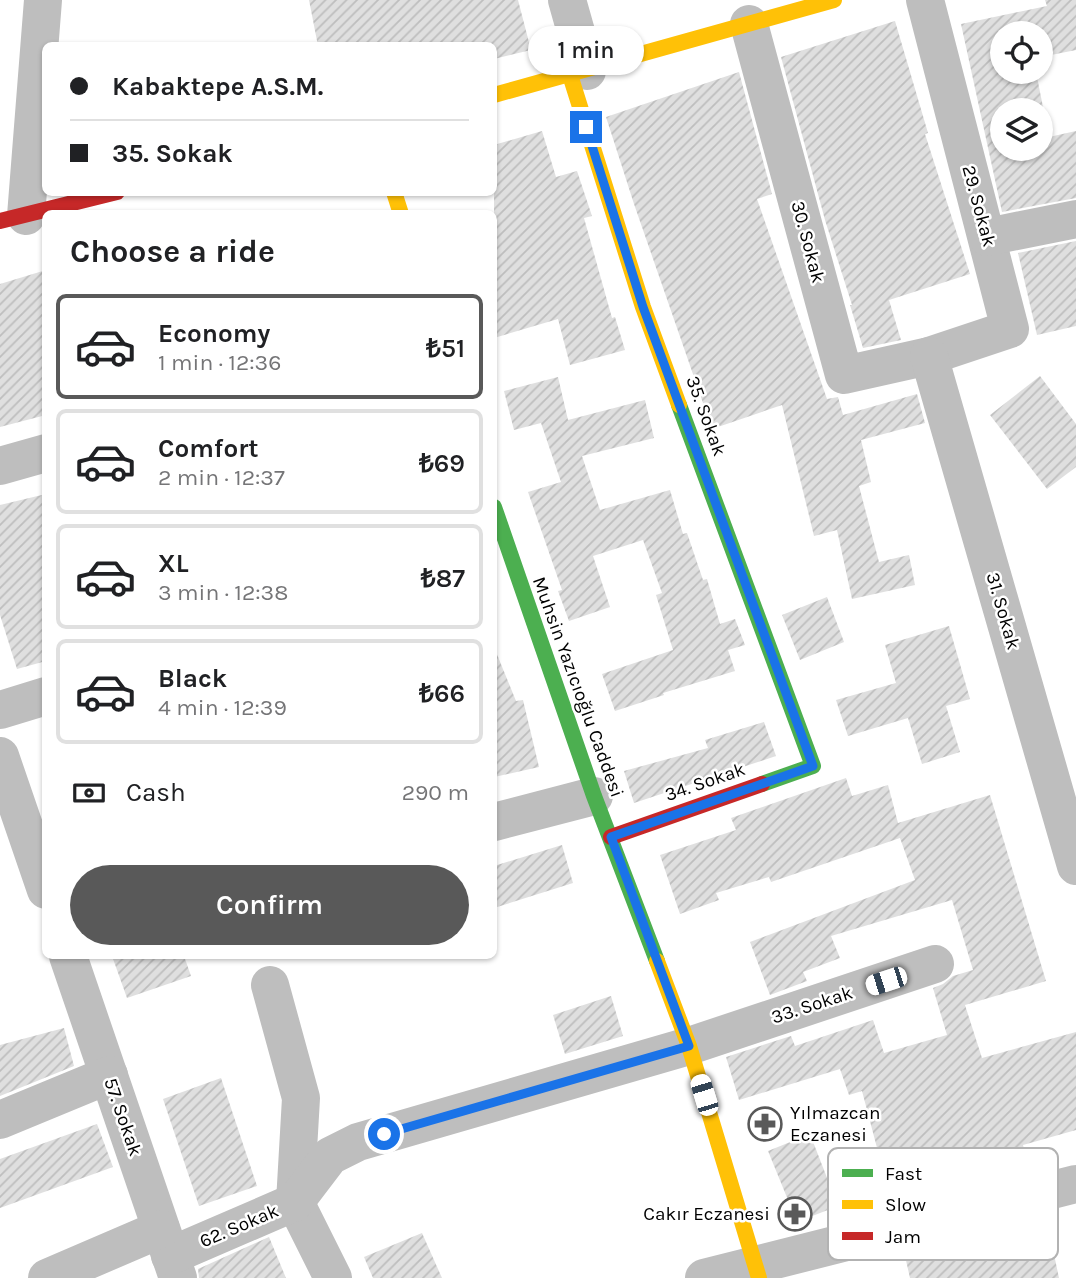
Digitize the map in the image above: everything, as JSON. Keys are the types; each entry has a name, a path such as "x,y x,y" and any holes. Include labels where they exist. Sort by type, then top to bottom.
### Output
{"main road":[{"path":"497,94 834,0"},
{"name":"35. Sokak","path":"578,73 643,307 813,766"},
{"path":"45,210 101,196"},
{"path":"13,218 42,211"},
{"name":"Muhsin Yazıcıoğlu Caddesi","path":"497,527 502,561 611,837 689,1046 757,1272"},
{"name":"34. Sokak","path":"611,837 813,766"}],"street":[{"path":"13,218 43,0"},
{"path":"567,0 578,73"},
{"name":"29. Sokak","path":"925,0 1010,329 929,356"},
{"name":"30. Sokak","path":"749,24 844,375 929,356"},
{"path":"987,237 1076,219"},
{"name":"31. Sokak","path":"929,356 1076,866"},
{"path":"0,466 42,454"},
{"path":"0,710 42,697"},
{"path":"0,756 42,878"},
{"path":"497,821 594,796"},
{"name":"57. Sokak","path":"69,959 170,1254"},
{"name":"33. Sokak","path":"689,1046 935,964"},
{"path":"270,985 301,1098 295,1202 333,1278"},
{"name":"62. Sokak","path":"47,1278 170,1254 295,1202 330,1156 358,1142 689,1046"},
{"path":"0,1120 109,1075"},
{"path":"1058,1189 1076,1184"},
{"path":"704,1278 757,1272 828,1252"}],"building":[{"path":"309,0 518,0 531,50 497,58 497,42 317,42"},
{"path":"1045,0 1076,0 1076,50 1053,55 1053,21 990,21 990,84 1038,84 1041,98 990,98 990,157 961,24 1047,6"},
{"path":"895,21 928,133 925,134 970,274 889,300 901,340 863,348 781,57"},
{"path":"739,72 772,194 757,199 827,399 838,397 843,415 917,394 925,423 861,440 871,482 859,486 879,562 909,555 915,585 852,599 837,530 814,536 782,405 712,429 634,204 606,117"},
{"path":"542,131 556,177 577,171 592,216 584,218 612,318 615,317 625,350 570,365 558,319 497,337 497,210 494,210 494,196 497,196 497,144"},
{"path":"1076,131 1076,198 1002,212 991,161 1053,161 1053,136"},
{"path":"1076,241 1076,326 1037,335 1018,253"},
{"path":"42,271 42,416 0,427 0,284"},
{"path":"1040,376 1076,424 1076,467 1047,489 990,415"},
{"path":"558,377 568,420 645,400 654,438 582,456 600,510 670,490 683,534 687,533 703,580 707,579 720,624 735,619 745,645 728,650 735,671 615,711 602,674 673,650 656,595 662,593 643,540 593,556 610,607 569,621 558,591 562,590 528,492 561,482 541,423 514,430 504,391"},
{"path":"42,495 42,662 17,669 0,615 0,505"},
{"path":"827,597 844,642 800,660 782,615"},
{"path":"949,626 970,699 946,706 960,752 922,764 908,718 848,736 836,700 896,683 885,645"},
{"path":"497,654 516,701 523,700 539,767 497,776"},
{"path":"764,722 776,756 634,803 624,771 708,748 705,740"},
{"path":"846,778 852,796 888,785 898,823 990,795 1046,981 965,1005 982,1058 1076,1032 1076,1130 1023,1145 1024,1148 877,1148 862,1091 849,1095 840,1069 739,1100 726,1057 791,1036 795,1046 873,1020 884,1053 947,1035 933,988 953,976 973,970 952,900 831,936 840,958 803,972 807,981 770,995 750,942 915,880 900,838 771,882 769,877 716,893 719,900 680,914 660,855 736,830 731,818"},
{"path":"562,845 573,883 497,907 497,865"},
{"path":"113,959 185,959 191,976 127,998"},
{"path":"611,996 623,1036 565,1054 553,1015"},
{"path":"64,1028 74,1066 0,1096 0,1045"},
{"path":"221,1078 257,1186 199,1206 163,1099"},
{"path":"97,1124 113,1167 0,1208 0,1159"},
{"path":"810,1134 828,1180 828,1210 797,1222 768,1151"},
{"path":"422,1233 442,1278 373,1278 364,1257"},
{"path":"269,1237 286,1278 199,1278 198,1269"},
{"path":"906,1260 1055,1260 1059,1278 910,1278"}],"traffic: fast":[{"path":"679,405 813,766 762,784"},
{"path":"497,516 594,796 657,961"}],"traffic: slow":[{"path":"497,94 834,0"},
{"path":"570,75 643,307 679,405"},
{"path":"395,196 400,210"},
{"path":"657,961 689,1046 759,1278"}],"traffic: jam":[{"path":"44,210 101,196"},
{"path":"0,221 42,211"},
{"path":"611,837 762,784"}],"place":[{"name":"Yılmazcan Eczanesi","path":"765,1124"},
{"name":"Cakır Eczanesi","path":"795,1214"}],"route":[{"path":"384,1134 689,1046 611,837 813,766 643,307 586,127"}]}
